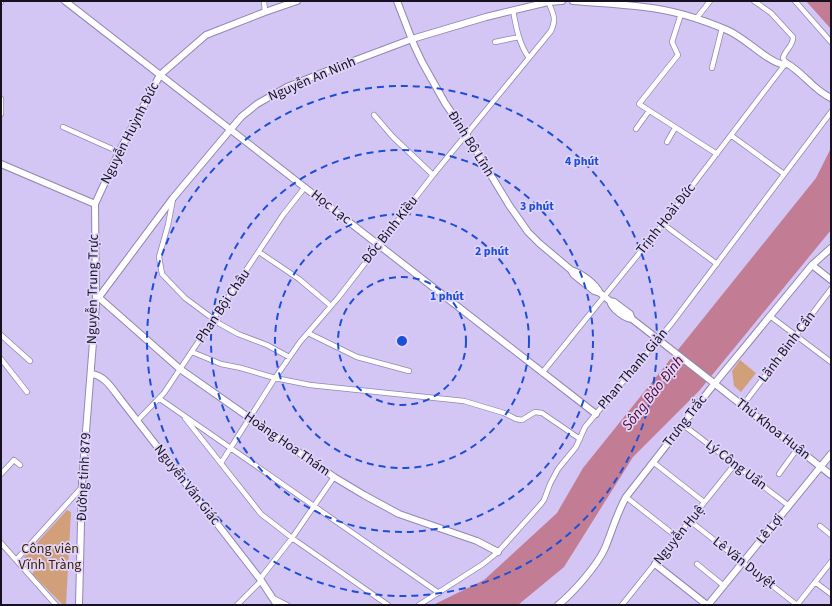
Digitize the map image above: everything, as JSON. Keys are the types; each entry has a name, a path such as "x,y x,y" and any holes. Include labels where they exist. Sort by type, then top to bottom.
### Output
{"street":[{"name":"Học Lạc","path":"65,1 596,414"},
{"path":"264,1 265,12"},
{"name":"Nguyễn Huỳnh Đức","path":"95,204 160,75 206,35 297,1"},
{"name":"Đinh Bộ Lĩnh","path":"397,1 422,62 445,103 466,134 518,219 539,243 571,270 577,272 597,288 605,297 630,314 632,319 666,345"},
{"name":"Nguyễn An Ninh","path":"97,296 173,198 230,128 257,104 287,87 412,39 486,17 548,1 562,1"},
{"name":"Đốc Binh Kiều","path":"221,463 289,357 331,306 433,175 551,31 555,22 548,1"},
{"path":"573,1 645,7 681,14 722,28 746,40 777,63 792,66 817,89 831,98"},
{"path":"696,19 710,1"},
{"path":"754,1 771,13 793,37 793,43 786,50 783,56 785,64"},
{"path":"795,1 831,42"},
{"path":"513,10 519,37 529,58"},
{"path":"681,14 672,42 678,55 639,104 717,154"},
{"path":"712,68 722,28"},
{"path":"495,42 519,37"},
{"name":"Trịnh Hoài Đức","path":"542,373 663,224 732,136 785,64"},
{"path":"1,100 1,114"},
{"path":"636,129 649,111"},
{"name":"Phan Thanh Giản","path":"419,605 483,564 498,552 544,500 558,469 573,452 585,427 659,340 831,112"},
{"path":"374,115 393,137 433,175"},
{"path":"63,128 120,152"},
{"path":"667,142 675,128"},
{"path":"732,136 784,174"},
{"path":"1,164 95,204"},
{"name":"Phan Bội Châu","path":"137,420 160,399 283,215 305,187"},
{"path":"173,198 168,225 159,257 162,274 185,298 214,320 238,334 267,345 289,357"},
{"name":"Nguyễn Trung Trực","path":"91,374 97,296 95,204"},
{"path":"663,224 716,264"},
{"name":"Trưng Trắc","path":"562,604 584,578 604,550 620,508 626,497 713,382 812,265 831,248"},
{"path":"259,252 299,279 331,306"},
{"path":"812,265 831,280"},
{"name":"Lãnh Binh Cẩn","path":"743,405 831,290"},
{"name":"Hoàng Hoa Thám","path":"97,296 180,369 334,477 399,514 478,542 498,552"},
{"path":"770,316 831,362"},
{"path":"308,333 357,357 409,371"},
{"path":"1,335 30,361"},
{"name":"Thủ Khoa Huân","path":"666,345 831,475"},
{"path":"192,352 221,364 275,378 310,385 464,401 504,412 516,419 522,420 531,414 538,412 542,413 580,439"},
{"path":"1,359 27,392"},
{"name":"Nguyễn Văn Giác","path":"91,374 97,374 102,377 137,420 261,580 277,605"},
{"name":"Đường tỉnh 879","path":"79,605 82,487 91,374"},
{"path":"160,399 439,593"},
{"path":"182,414 261,514 292,538 388,605"},
{"name":"Lý Công Uẩn","path":"682,424 789,506"},
{"path":"779,474 797,449"},
{"name":"Lê Lợi","path":"708,605 831,454"},
{"path":"1,474 14,460 20,465"},
{"path":"653,462 704,502"},
{"name":"Nguyễn Huệ","path":"622,605 735,464"},
{"path":"237,605 261,580 334,477"},
{"path":"16,560 82,487"},
{"path":"626,497 677,537"},
{"name":"Lê Văn Duyệt","path":"690,521 797,605"},
{"path":"820,526 831,535"},
{"path":"1,543 3,548 16,560 56,605"},
{"path":"797,605 831,562"},
{"path":"655,564 708,605"},
{"path":"697,564 724,586"},
{"path":"815,582 831,594"},
{"path":"273,598 287,605"}],"green space":[{"path":"740,360 756,373 741,392 734,386 732,371"},
{"name":"Công viên Vĩnh Tràng","path":"67,510 71,512 66,605 63,605 32,574 36,569 24,557"}],"water":[{"path":"806,1 831,1 831,29"},
{"name":"Sông Bảo Định","path":"831,148 831,230 699,391 633,457 564,567 518,605 433,605 484,580 557,513 583,468 816,178"}]}
